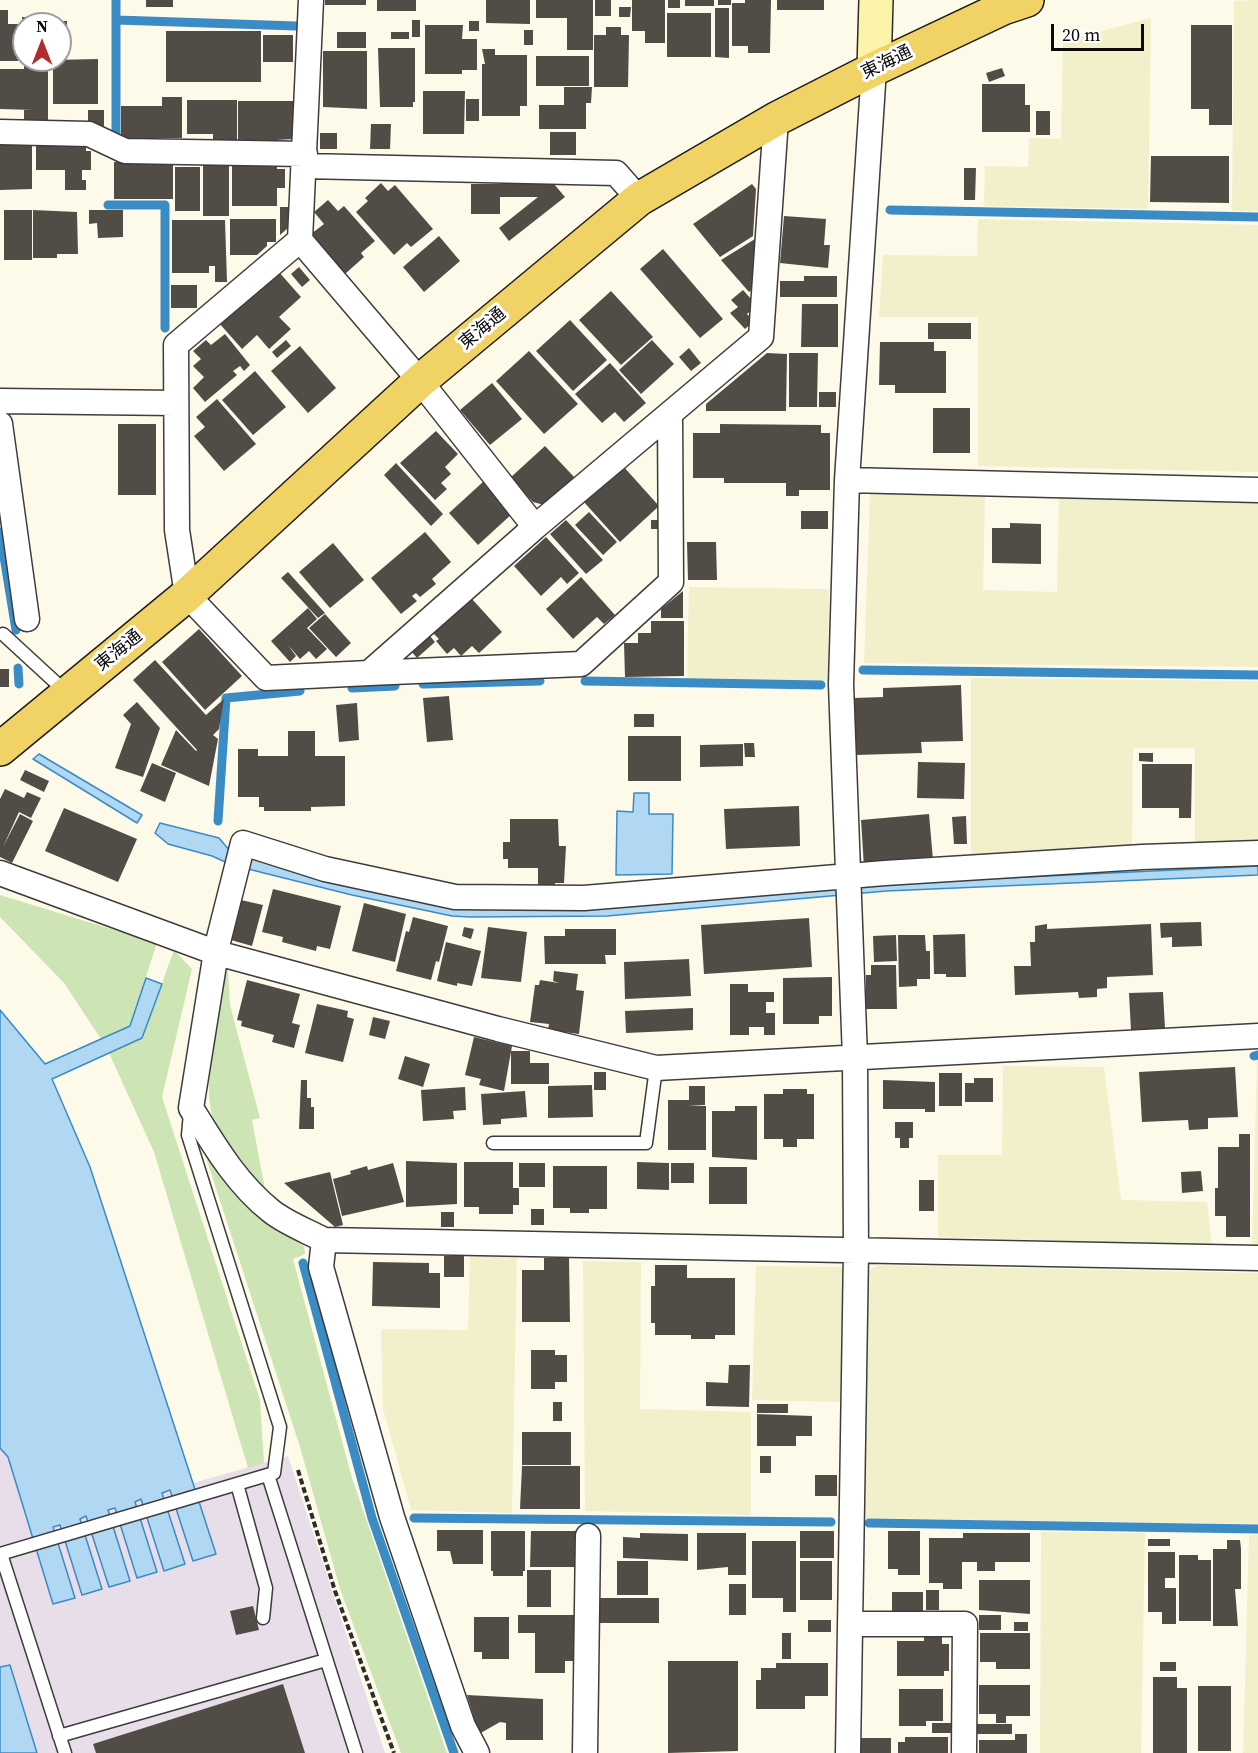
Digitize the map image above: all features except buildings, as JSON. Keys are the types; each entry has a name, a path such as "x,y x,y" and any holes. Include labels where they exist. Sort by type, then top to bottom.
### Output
{"main road":[{"path":"874,69 876,0"},
{"name":"東海通","path":"0,749 188,595 420,381 639,199 776,119 874,69 1003,8 1027,0"}],"street":[{"path":"311,0 300,240 420,381 535,527"},
{"path":"849,1753 856,1251 855,1058 841,684 847,480 874,69"},
{"path":"369,674 535,527 761,337 776,119"},
{"path":"0,132 89,134 125,151 616,173 639,199"},
{"path":"300,240 176,345 177,530 188,595 266,678 580,664 671,582 670,414"},
{"path":"0,401 176,403"},
{"path":"0,423 27,619"},
{"path":"847,480 1258,489"},
{"path":"1258,853 1130,858 584,898 455,897 325,869 243,843 217,953 191,1108 224,1161 247,1190 272,1212 324,1240 1258,1258"},
{"path":"0,873 217,953 498,1029 656,1068 1258,1036"},
{"path":"324,1240 321,1268 392,1517 463,1726 477,1753"},
{"path":"585,1753 588,1536"},
{"path":"850,1624 965,1624 964,1753"}],"lane":[{"path":"3,634 68,694"},
{"path":"493,1143 646,1143 656,1068"},
{"path":"64,1753 1,1554 274,1473 280,1427 188,1135 191,1108"},
{"path":"268,1475 356,1753"},
{"path":"237,1484 266,1588 263,1618"},
{"path":"59,1736 326,1660"}],"path":[{"path":"280,1427 292,1450 335,1591 394,1753"}],"shaded area":[{"path":"1258,0 1258,211 1232,211 1234,1"},
{"path":"1151,18 1148,209 984,206 985,166 1028,167 1029,138 1061,139 1063,41"},
{"path":"978,219 1258,225 1258,472 978,466 978,317 879,317 883,255 977,256"},
{"path":"870,493 985,496 983,590 1057,592 1059,498 1258,502 1258,667 864,663"},
{"path":"689,587 829,589 828,681 687,679"},
{"path":"971,678 1258,681 1258,845 1195,847 1195,748 1133,748 1132,851 971,863"},
{"path":"1257,1060 1258,1246 1252,1246"},
{"path":"1003,1066 1104,1067 1121,1200 1207,1202 1212,1245 938,1237 938,1155 1002,1155"},
{"path":"470,1254 517,1256 512,1513 411,1510 383,1408 381,1329 468,1330"},
{"path":"583,1261 641,1262 640,1409 751,1412 751,1515 585,1511"},
{"path":"878,1265 1258,1273 1258,1524 864,1518 868,1271"},
{"path":"756,1266 843,1267 841,1402 752,1400"},
{"path":"0,1448 8,1457 54,1604 75,1597 53,1527 60,1525 82,1595 102,1589 80,1518 87,1516 110,1587 130,1581 107,1510 114,1508 137,1578 156,1572 135,1501 142,1499 165,1571 184,1564 162,1493 170,1490 194,1561 216,1554 193,1483 288,1456 385,1753 37,1753 10,1666 0,1667"},
{"path":"1041,1532 1145,1533 1141,1753 1040,1753"},
{"path":"1249,1535 1258,1535 1258,1753 1243,1753"}],"green space":[{"path":"0,895 157,943 130,1026 101,1039 64,983 0,917"},
{"path":"174,950 192,969 162,1097 260,1400 264,1463 248,1468 154,1152 109,1053 142,1038"},
{"path":"228,970 230,1005 260,1118 252,1120 266,1195 221,1138 213,1120 210,1103 211,1050 223,979"},
{"path":"201,1142 247,1207 304,1246 305,1254 293,1259 352,1478 447,1753 401,1753 340,1589 300,1447"}],"water":[{"path":"39,754 142,815 137,823 33,759"},
{"path":"634,793 649,793 649,814 673,814 672,874 616,875 617,811 633,812"},
{"path":"160,823 219,838 230,851 457,904 1258,866 1258,875 886,891 607,916 470,917 452,916 352,895 232,865 212,856 168,844 155,833"},
{"path":"146,978 162,984 142,1038 52,1079 90,1167 216,1554 193,1561 170,1490 162,1493 185,1564 164,1571 141,1499 135,1502 157,1572 137,1578 115,1508 108,1510 130,1581 109,1587 86,1516 80,1519 102,1589 82,1595 60,1525 53,1527 75,1598 53,1604 8,1457 0,1448 0,1010 45,1064 130,1026"},
{"path":"10,1665 37,1753 0,1753 0,1667"}],"waterway":[{"path":"116,0 116,138"},
{"path":"117,20 296,26"},
{"path":"108,205 165,205 165,328"},
{"path":"890,210 1258,217"},
{"path":"0,532 16,630"},
{"path":"18,668 19,684"},
{"path":"863,670 1258,675"},
{"path":"423,684 540,681"},
{"path":"585,681 821,685"},
{"path":"352,688 395,686"},
{"path":"218,821 226,698 300,691"},
{"path":"1254,1056 1258,1055"},
{"path":"303,1263 372,1518 454,1753"},
{"path":"414,1518 831,1522"},
{"path":"869,1523 1258,1529"}]}
